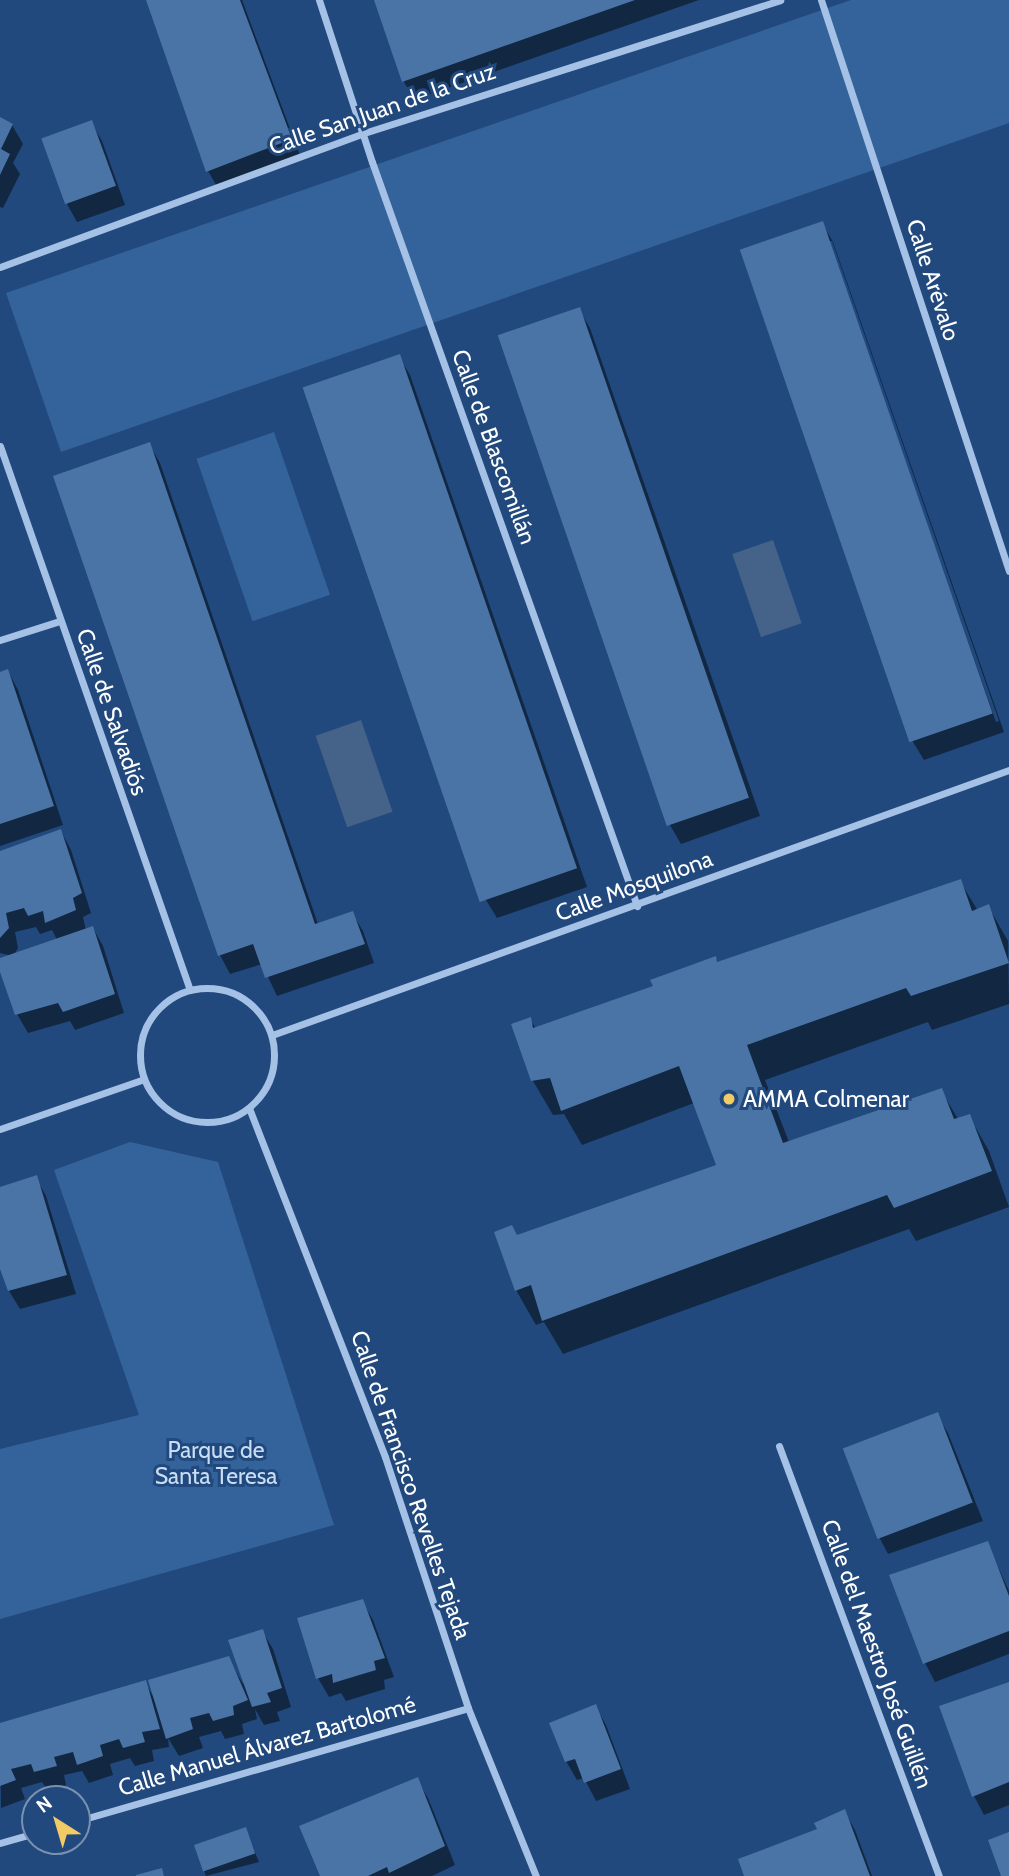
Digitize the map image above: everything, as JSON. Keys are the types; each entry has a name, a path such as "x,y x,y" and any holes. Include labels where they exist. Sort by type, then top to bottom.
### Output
{"street":[{"name":"Calle de Blascomillán","path":"319,0 637,906"},
{"name":"Calle San Juan de la Cruz","path":"0,267 364,133 780,0"},
{"name":"Calle Arévalo","path":"821,0 1009,571"},
{"name":"Calle de Salvadiós","path":"0,446 190,990"},
{"path":"0,640 60,621"},
{"name":"Calle Mosquilona","path":"272,1035 637,906 1009,770"},
{"path":"211,988 231,992 249,1002 263,1017 272,1035 275,1055 272,1075 263,1093 249,1108 231,1118 210,1123 189,1121 170,1112 154,1098 144,1079 139,1057 143,1035 153,1014 169,999 190,990 211,988"},
{"path":"0,1129 144,1079"},
{"name":"Calle de Francisco Revelles Tejada","path":"249,1108 385,1457 468,1708 536,1876"},
{"name":"Calle del Maestro José Guillén","path":"779,1446 939,1876"},
{"name":"Calle Manuel Álvarez Bartolomé","path":"91,1817 468,1708"},
{"path":"0,1843 21,1837"}],"green space":[{"path":"851,0 1009,0 1009,123 61,452 6,293"},
{"path":"274,432 330,595 252,621 196,459"},
{"name":"Parque de Santa Teresa","path":"130,1142 218,1162 334,1525 0,1619 0,1449 139,1415 54,1170"}],"shaded area":[{"path":"773,540 802,623 761,637 732,554"},
{"path":"361,720 393,812 347,827 316,736"}],"building":[{"path":"146,0 240,0 292,139 206,172"},
{"path":"374,0 635,0 402,82"},
{"path":"0,117 13,124 1,149 10,154 0,175"},
{"path":"92,120 116,186 65,204 41,138"},
{"path":"823,221 993,714 909,742 740,250"},
{"path":"580,307 749,798 667,826 498,335"},
{"path":"400,354 577,868 480,902 303,388"},
{"path":"150,442 315,924 353,911 365,944 265,978 253,944 218,956 53,476"},
{"path":"8,669 54,806 0,824 0,672"},
{"path":"61,829 82,893 73,898 76,910 45,923 43,911 28,916 24,908 6,913 9,928 0,938 0,851"},
{"name":"AMMA Colmenar","path":"961,879 972,911 989,904 1009,963 911,996 906,988 747,1045 783,1143 942,1088 954,1119 970,1114 992,1171 894,1208 887,1195 542,1321 531,1285 515,1291 494,1232 512,1225 517,1235 716,1165 679,1066 561,1111 550,1078 531,1081 511,1024 531,1017 533,1028 653,986 650,980 716,956 717,962"},
{"path":"93,926 115,994 63,1012 58,1003 15,1015 0,972 0,958"},
{"path":"37,1175 67,1275 8,1291 0,1269 0,1187"},
{"path":"938,1412 973,1503 878,1539 843,1449"},
{"path":"988,1541 1009,1596 1009,1631 923,1664 889,1575"},
{"path":"363,1599 385,1658 374,1661 376,1670 333,1683 332,1674 316,1679 297,1618"},
{"path":"263,1629 282,1688 267,1693 271,1702 252,1707 228,1640"},
{"path":"229,1656 248,1700 233,1706 234,1715 213,1721 209,1713 190,1718 193,1729 166,1739 148,1680"},
{"path":"146,1680 160,1729 142,1732 145,1742 123,1748 119,1739 100,1745 103,1756 77,1765 73,1752 54,1757 57,1766 34,1772 31,1764 11,1769 16,1780 0,1786 0,1723"},
{"path":"1009,1682 1009,1782 972,1797 939,1706"},
{"path":"596,1704 621,1769 584,1783 575,1759 565,1762 549,1723"},
{"path":"418,1777 445,1846 389,1873 387,1867 368,1876 320,1876 299,1826"},
{"path":"845,1809 870,1876 744,1876 738,1859 817,1829 814,1823"},
{"path":"246,1827 255,1853 203,1871 194,1845"},
{"path":"1009,1832 1009,1876 1001,1876 988,1840"},
{"path":"162,1868 164,1876 136,1876 136,1875"}],"place":[{"name":"AMMA Colmenar","path":"729,1099"}]}
